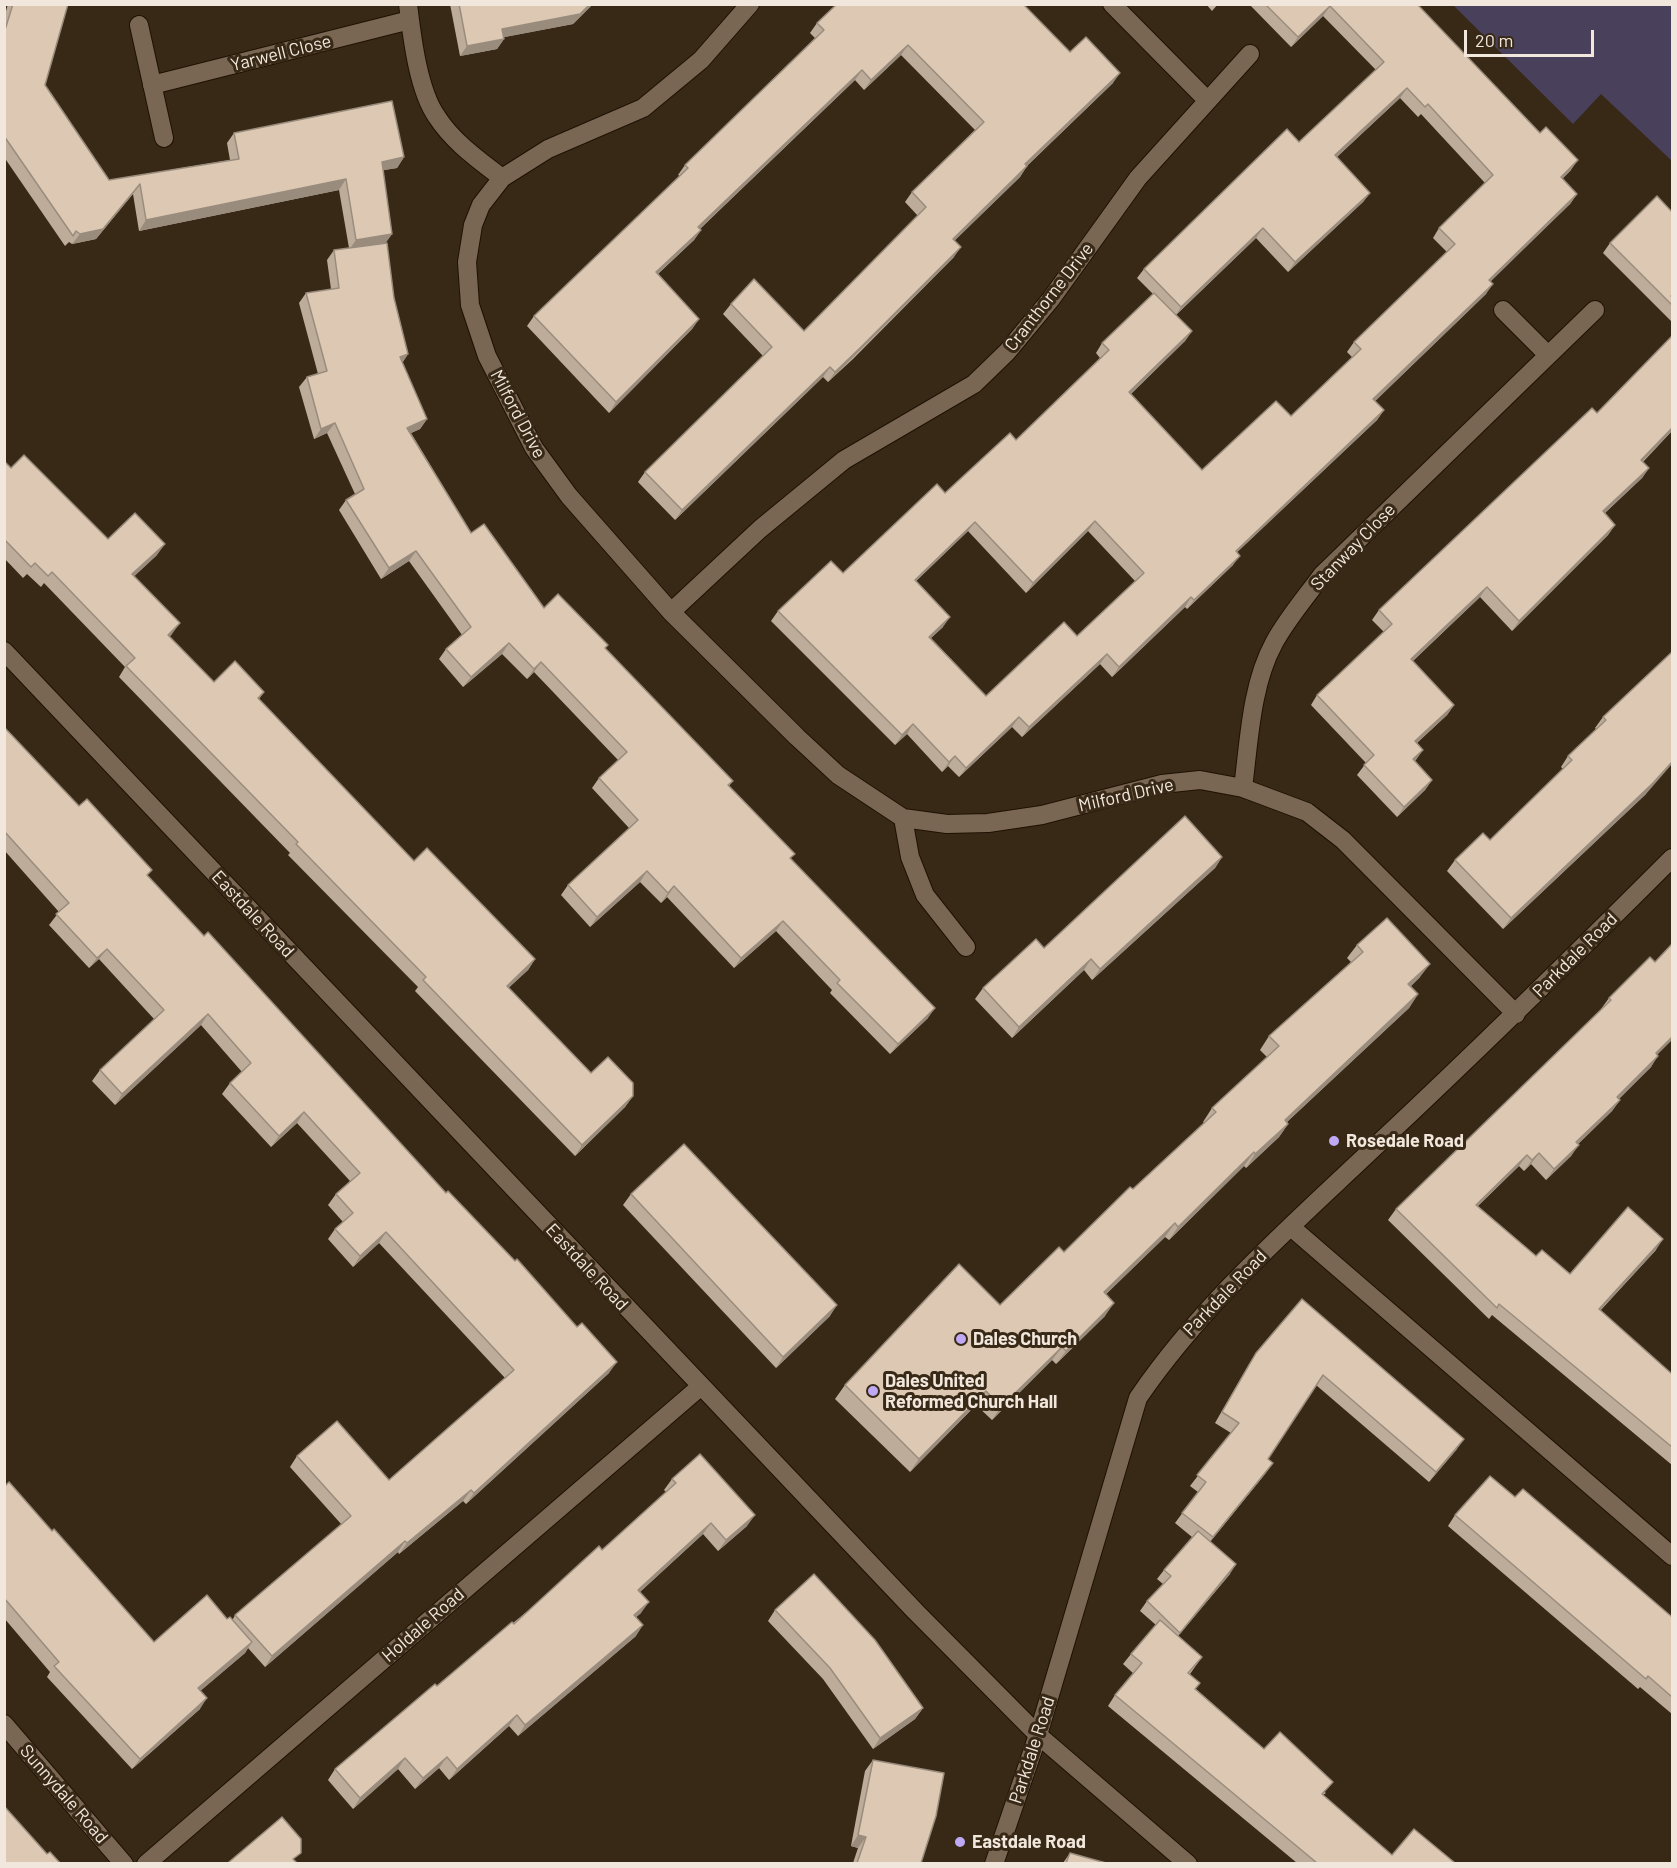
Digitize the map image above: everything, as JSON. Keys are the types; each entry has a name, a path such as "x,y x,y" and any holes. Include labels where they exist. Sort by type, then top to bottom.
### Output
{"street":[{"name":"Milford Drive","path":"750,4 702,60 643,108 548,149 502,177 481,205 473,225 467,262 470,305 487,356 534,448 569,496 671,612 838,775 903,818 948,824 987,823 1042,815 1162,784 1200,780 1243,788 1307,812 1343,840 1516,1014"},
{"path":"1112,4 1207,100"},
{"path":"409,12 422,81 436,117 468,152 502,177"},
{"name":"Yarwell Close","path":"152,85 409,12"},
{"path":"139,25 164,138"},
{"name":"Cranthorne Drive","path":"671,612 759,529 844,460 974,384 1031,325 1138,178 1250,54"},
{"path":"1503,310 1548,355"},
{"name":"Stanway Close","path":"1243,788 1259,686 1273,644 1298,607 1322,575 1595,310"},
{"name":"Eastdale Road","path":"4,651 915,1611 1038,1735 1188,1863"},
{"path":"903,818 910,856 925,895 966,947"},
{"name":"Parkdale Road","path":"994,1863 1038,1735 1138,1398 1185,1333 1291,1227 1516,1014 1672,858"},
{"path":"1291,1227 1672,1556"},
{"name":"Holdale Road","path":"146,1863 700,1387"},
{"name":"Sunnydale Road","path":"4,1724 124,1863"}],"shaded area":[{"path":"1453,5 1672,5 1672,161 1601,94 1573,124"}],"building":[{"path":"13,4 68,4 45,85 109,180 239,159 234,133 392,101 404,157 382,162 392,234 356,240 346,179 146,220 140,184 103,229 80,234 76,231 73,236 4,136 4,33"},
{"path":"459,4 590,4 580,14 502,29 504,39 467,46"},
{"path":"837,4 1023,4 1070,52 1086,37 1120,73 1025,164 1027,166 953,239 961,247 860,348 835,372 830,367 682,510 645,472 772,347 731,304 754,279 804,331 926,207 912,192 984,122 908,45 871,80 862,70 698,227 701,230 656,272 699,319 616,402 534,316 688,168 685,165 824,30 817,23"},
{"path":"1265,4 1417,4 1540,133 1546,127 1578,160 1561,177 1577,194 1489,280 1493,284 1373,399 1384,410 1236,551 1240,556 1194,600 1191,597 1119,667 1107,654 1029,727 1019,717 966,768 955,756 949,762 913,724 902,735 778,611 831,561 843,573 937,484 945,493 1010,433 1016,440 1109,350 1102,343 1154,293 1192,331 1129,392 1202,470 1276,401 1291,416 1361,349 1354,342 1455,244 1439,228 1493,175 1428,104 1425,107 1407,88 1335,155 1370,193 1295,262 1263,228 1181,307 1144,269 1287,129 1299,142 1384,62 1330,6 1298,37","holes":["1095,521 1144,573 1077,636 1064,622 986,696 929,637 950,617 915,580 975,522 1033,583"]},
{"path":"1657,196 1672,212 1672,305 1610,243"},
{"path":"387,243 394,298 408,354 400,357 427,419 407,428 471,533 484,524 544,608 558,594 608,645 605,648 733,781 728,785 795,854 790,858 935,1008 898,1044 837,983 840,980 783,921 741,958 674,886 668,893 647,871 597,917 568,885 638,820 599,778 627,752 541,662 534,669 509,643 471,677 446,649 471,627 416,551 389,568 346,500 364,489 335,423 321,429 307,377 327,371 306,293 339,288 334,250"},
{"path":"1672,336 1672,428 1641,460 1649,468 1603,511 1615,525 1519,621 1487,587 1411,659 1454,705 1415,741 1423,750 1413,759 1432,780 1404,807 1364,765 1374,755 1317,695 1392,624 1379,610 1592,408 1597,413"},
{"path":"24,455 108,539 135,513 165,544 132,574 180,623 168,635 214,682 235,661 264,692 258,698 414,861 427,848 535,959 507,986 591,1073 608,1057 633,1083 633,1096 582,1145 423,980 426,977 296,844 298,842 126,666 135,658 52,572 48,576 35,563 31,567 4,539 4,461 11,468"},
{"path":"1672,652 1672,762 1653,783 1511,918 1455,860 1483,833 1490,840 1572,760 1568,756 1606,720 1603,717"},
{"path":"4,727 79,806 87,799 152,870 147,875 204,936 208,932 446,1193 448,1191 515,1261 517,1259 577,1327 582,1323 617,1362 474,1493 471,1490 407,1543 405,1541 272,1656 235,1615 351,1516 297,1456 337,1421 389,1480 514,1370 386,1232 360,1256 335,1229 353,1213 336,1194 360,1173 304,1112 279,1136 230,1083 251,1063 208,1014 122,1094 100,1070 164,1010 107,949 97,958 56,914 69,903 4,831"},
{"path":"1185,816 1222,857 1100,969 1091,959 1019,1027 983,988 1036,939 1044,948"},
{"path":"1387,918 1430,964 1408,984 1418,994 1285,1120 1288,1124 1255,1154 1254,1152 1178,1227 1175,1223 1104,1292 1114,1303 1066,1351 1062,1347 1001,1407 986,1391 919,1459 845,1385 959,1264 1000,1305 1059,1247 1064,1252 1130,1187 1133,1189 1216,1112 1212,1108 1279,1046 1269,1036 1363,952 1357,945"},
{"path":"1672,944 1672,1037 1656,1053 1658,1056 1617,1097 1620,1100 1576,1142 1579,1145 1554,1169 1539,1153 1532,1160 1527,1155 1476,1205 1536,1256 1542,1250 1570,1274 1628,1207 1663,1239 1599,1309 1672,1374 1672,1447 1499,1304 1497,1308 1396,1209 1611,1000 1609,998 1650,957 1655,962"},
{"path":"684,1144 837,1305 783,1357 631,1194"},
{"path":"1302,1299 1464,1439 1436,1472 1323,1375 1268,1459 1273,1463 1213,1537 1182,1513 1206,1482 1197,1475 1239,1423 1222,1412 1256,1353"},
{"path":"700,1454 755,1515 726,1540 711,1523 638,1590 649,1602 634,1615 643,1625 525,1725 517,1715 457,1769 447,1757 423,1778 405,1758 360,1798 335,1769 435,1684 437,1686 512,1622 514,1624 599,1546 602,1550 676,1483 672,1479"},
{"path":"1490,1476 1515,1497 1523,1489 1672,1617 1672,1697 1648,1676 1646,1679 1455,1515"},
{"path":"9,1482 154,1642 207,1595 227,1619 230,1617 252,1642 198,1688 207,1698 140,1759 54,1666 59,1662 4,1598 4,1484"},
{"path":"1198,1531 1236,1564 1180,1633 1147,1601 1171,1576 1164,1570"},
{"path":"814,1574 875,1640 923,1708 880,1738 830,1668 775,1610"},
{"path":"1160,1620 1202,1657 1188,1673 1200,1683 1195,1689 1264,1749 1280,1732 1333,1782 1322,1794 1392,1855 1414,1829 1455,1863 1317,1863 1115,1695 1142,1663 1131,1654"},
{"path":"873,1760 944,1773 936,1816 921,1863 857,1863 866,1837 858,1835"},
{"path":"4,1806 47,1854 50,1852 60,1863 4,1863"},
{"path":"282,1817 301,1839 301,1853 293,1859 297,1863 229,1862"},
{"path":"1070,1853 1106,1863 1066,1863"}],"place":[{"name":"Rosedale Road","path":"1334,1141"},
{"name":"Dales Church","path":"961,1339"},
{"name":"Dales United Reformed Church Hall","path":"873,1391"},
{"name":"Eastdale Road","path":"960,1842"}]}
